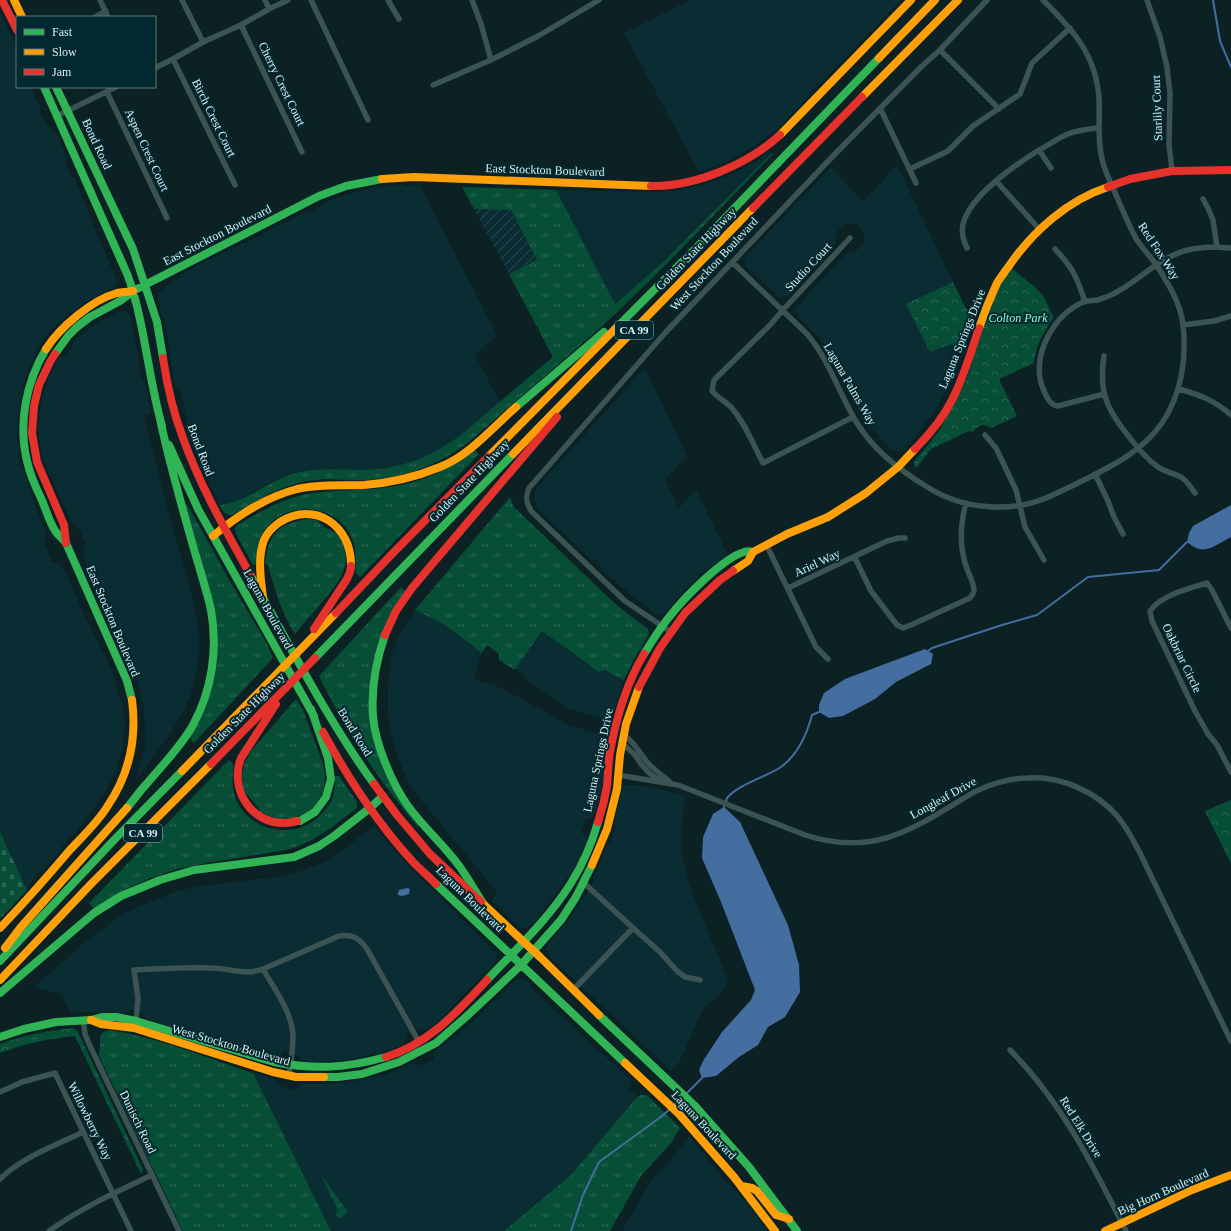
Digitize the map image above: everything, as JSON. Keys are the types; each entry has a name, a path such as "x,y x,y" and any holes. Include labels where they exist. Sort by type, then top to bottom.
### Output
{"main road":[{"path":"2,0 16,28"},
{"path":"14,0 22,16"},
{"name":"East Stockton Boulevard","path":"66,543 64,526 37,462 32,433 34,406 39,385 56,352 68,336 90,317 120,301 133,291 203,255 319,196 346,186 387,179 414,177 656,186 686,182 721,172 745,160 772,141 825,89 911,0"},
{"name":"Golden State Highway","path":"0,960 114,840 303,648 392,554 693,251 935,0"},
{"name":"Golden State Highway","path":"0,980 92,884 287,687 615,349 958,0"},
{"name":"Bond Road","path":"44,88 126,268 133,291 149,373 160,419 176,464 212,536"},
{"name":"Bond Road","path":"56,88 133,249 157,322 167,385 182,437 201,484 279,629 344,740 383,796"},
{"name":"Laguna Springs Drive","path":"521,965 568,910 584,883 595,860 606,832 612,810 623,739 632,706 650,665 685,613 728,574 748,561 753,552 787,534 828,517 848,505 866,493 898,467 926,439 953,398 968,362 984,312 998,282 1019,252 1048,222 1080,199 1112,185 1145,176 1172,171 1231,170"},
{"name":"East Stockton Boulevard","path":"0,928 41,884 107,808 126,772 133,744 135,724 132,697 127,681 66,543 56,531 37,490 29,469 24,444 23,418 25,401 40,358 64,328 82,312 93,305 117,293 133,291"},
{"path":"212,536 223,527 275,497 298,488 378,483 417,476 453,460 472,446 618,320 634,311"},
{"path":"486,908 459,866 408,806 392,779 380,749 373,717 373,690 377,662 385,636 396,611 412,588 615,349"},
{"path":"34,406 31,403 30,398 42,366 40,358"},
{"path":"0,955 21,927 129,804 186,736 196,718 208,687 213,653 214,632 212,619 165,445 160,419"},
{"path":"263,598 259,556 263,541 271,528 283,518 298,513 313,513 328,518 340,528 348,541 352,556 350,571 343,585 303,648"},
{"name":"Laguna Boulevard","path":"212,536 341,764 370,808 397,843 414,863 679,1114 742,1186 775,1231"},
{"name":"Laguna Springs Drive","path":"511,955 541,924 558,903 587,854 597,826 606,790 610,752 617,719 640,659 661,626 687,596 716,570 744,551 753,552"},
{"path":"287,687 255,737 244,751 238,766 237,782 241,797 251,810 264,820 280,824 296,822 310,816 322,804 329,790 331,774 328,758 311,709"},
{"path":"606,790 610,799 604,826 606,832"},
{"path":"0,994 94,913 121,896 160,880 194,870 294,857 319,846 370,808 383,796"},
{"name":"Laguna Boulevard","path":"383,796 412,835 430,854 486,908 534,951 695,1106 749,1168 797,1231"},
{"path":"595,860 594,851 600,833 597,826"},
{"path":"584,883 582,878 588,861 587,854"},
{"name":"West Stockton Boulevard","path":"0,1037 24,1029 56,1022 116,1017 136,1021 290,1066 307,1068 348,1066 376,1060 419,1042 447,1022 511,955"},
{"name":"West Stockton Boulevard","path":"87,1020 101,1024 134,1028 289,1076 326,1078 362,1074 412,1056 436,1043 521,965"},
{"name":"Big Horn Boulevard","path":"1105,1231 1192,1190 1231,1175"},
{"path":"742,1186 752,1188 757,1191 776,1215 789,1219"}],"street":[{"path":"100,0 107,14"},
{"path":"182,0 203,42"},
{"path":"265,0 269,9"},
{"path":"156,68 203,42 241,25 288,0"},
{"path":"311,0 368,120"},
{"path":"388,0 399,19"},
{"path":"472,0 481,24 491,60"},
{"path":"433,85 491,60 547,32 599,0"},
{"name":"West Stockton Boulevard","path":"671,632 625,601 612,590 532,512 526,502 527,493 532,484 665,333 834,155 940,50 987,0"},
{"name":"Red Fox Way","path":"898,467 936,493 966,503 991,507 1020,506 1046,498 1124,459 1138,449 1152,436 1161,424 1169,412 1179,389 1183,361 1183,325 1177,303 1156,264 1142,248 1133,233 1102,161 1098,128 1099,98 1094,70 1076,35 1042,0"},
{"name":"Starlily Court","path":"1147,0 1160,37 1167,67 1170,94 1169,144 1172,171"},
{"name":"Cherry Crest Court","path":"241,25 302,152"},
{"path":"910,169 948,151 973,126 1020,94 1032,63 1070,28"},
{"path":"940,50 999,109"},
{"name":"Birch Crest Court","path":"173,59 235,185"},
{"path":"57,116 114,88"},
{"name":"Aspen Crest Court","path":"107,92 167,218"},
{"path":"880,108 916,183"},
{"path":"967,248 963,239 963,225 972,207 984,193 1015,166 1052,141 1067,134 1084,129 1098,128"},
{"path":"1039,150 1050,168"},
{"path":"997,182 1040,230"},
{"path":"1203,199 1213,220 1217,247"},
{"name":"Studio Court","path":"850,238 770,325 714,380 712,391 730,407 739,418 763,463 853,417"},
{"path":"1104,394 1055,406 1046,396 1040,378 1041,354 1051,331 1066,313 1085,302 1099,300 1114,294 1156,264 1171,256 1192,249 1217,247 1231,248"},
{"path":"1055,249 1067,262 1076,276 1085,302"},
{"name":"Laguna Palms Way","path":"732,262 807,334 829,367 853,417 868,438 898,467"},
{"path":"1183,325 1214,321 1231,316"},
{"path":"1104,356 1104,394 1120,427 1151,462 1163,470 1180,477 1187,482 1195,492"},
{"path":"1179,389 1202,395 1231,415"},
{"path":"985,435 996,448 1016,490 1025,527 1044,560"},
{"path":"1095,474 1123,534"},
{"path":"855,558 871,591 899,627 902,628 911,625 970,598 974,588 964,558 961,541 962,516 966,503"},
{"name":"Ariel Way","path":"788,588 855,558 888,541 905,538"},
{"path":"766,544 816,647 828,659"},
{"name":"Oakbriar Circle","path":"1231,628 1212,590 1206,583 1174,594 1154,605 1150,611 1152,621 1195,711 1208,734 1217,745 1231,772"},
{"name":"Longleaf Drive","path":"623,739 640,764 649,773 662,782"},
{"name":"Longleaf Drive","path":"623,739 636,746 653,768 672,784"},
{"name":"Longleaf Drive","path":"618,775 672,784 817,839 843,843 859,843 886,839 916,826 983,787 1005,781 1028,778 1049,779 1060,781 1077,788 1089,794 1118,816 1127,829 1231,1041"},
{"path":"584,883 660,952 677,971 685,977 700,980"},
{"path":"573,990 633,928"},
{"path":"136,1021 138,998 134,970 213,968 242,972 257,971 339,936 350,936 361,942 371,955 419,1042"},
{"path":"263,969 289,1016 293,1036 289,1076"},
{"name":"Dunisch Road","path":"87,1020 85,1034 90,1046 179,1231"},
{"name":"Red Elk Drive","path":"1010,1050 1020,1059 1039,1082 1072,1131 1088,1157 1126,1231"},
{"name":"Willowberry Way","path":"0,1092 22,1082 55,1073 131,1231"},
{"path":"0,1179 25,1160 83,1132"},
{"path":"49,1231 74,1214 152,1175"}],"shaded area":[{"path":"690,0 901,0 821,83 817,84 809,96 778,129 729,161 699,172 624,33"},
{"path":"0,11 16,50 16,88 31,88 41,108 40,112 48,128 56,132 67,160 66,164 72,178 75,179 116,278 116,284 113,288 91,299 75,310 53,328 36,349 36,353 27,372 21,395 17,436 20,452 18,455 21,468 24,470 34,504 46,531 44,542 52,562 56,562 64,568 82,610 107,660 117,684 116,688 120,700 123,703 125,722 123,746 116,771 107,790 75,834 72,835 63,845 62,849 42,872 39,872 27,890 0,832"},
{"path":"770,152 772,153 662,263 615,304 556,190 675,191 726,177 750,165"},
{"path":"897,165 953,282 906,304 951,344 963,346 955,372 938,405 912,440 899,452 892,450 866,421 858,409 832,355 819,337 798,316 796,312 798,306 844,255 848,252 856,251 862,245 865,237 858,225 849,223 840,228 837,233 834,246 789,295 784,298 779,297 747,267 745,261 747,255 831,167 863,202"},
{"path":"402,184 404,186 417,186 419,184 497,335 475,355 500,402 460,437 437,452 416,461 368,470 321,469 294,473 280,478 230,504 220,505 195,452 180,390 175,387 167,333 158,299 159,292 182,274 208,260 262,235 308,211 310,212 320,205 335,198 370,188"},
{"path":"474,209 511,210 537,260 509,274"},
{"path":"120,311 126,311 130,315 140,364 139,368 142,381 145,383 151,414 144,416 167,507 192,595 199,634 198,663 190,696 181,716 167,738 135,782 143,752 145,751 146,739 144,708 139,687 126,651 84,559 83,548 86,544 78,527 71,521 47,469 38,436 39,415 47,381 59,357 64,357 73,347 73,342 98,322"},
{"path":"645,368 687,456 665,480 679,508 696,490 728,555 699,574 697,579 681,594 665,613 661,615 654,613 603,572 602,568 594,560 591,560 539,510 534,500 535,491 538,486"},
{"path":"415,610 445,625 482,653 474,679 511,693 567,724 603,736 606,742 602,785 595,813 592,818 586,819 581,832 586,837 587,841 576,865 555,895 536,920 526,928 520,928 492,901 497,892 421,800 407,779 397,755 388,715 388,686 392,653 397,639"},
{"path":"542,631 572,653 624,680 613,714 609,718 605,720 568,708 524,678 524,675 515,669"},
{"path":"638,785 665,790 685,796 681,838 682,854 688,880 694,897 726,975 727,984 724,990 703,1009 680,1061 671,1071 568,974 549,955 546,949 548,944 570,918 584,895 587,894 594,880 594,875 608,843 611,841 615,829 614,825 622,786"},
{"path":"374,827 414,872 497,954 496,962 461,997 444,1017 427,1030 423,1031 419,1028 407,1034 406,1040 402,1045 386,1051 349,1060 307,1063 302,1061 299,1056 284,1051 281,1055 275,1056 189,1033 147,1019 143,1014 132,1010 125,1014 107,1012 71,1013 61,994 34,987 91,937 124,914 140,906 175,892 194,887 283,876 304,870 326,861"},
{"path":"519,978 528,981 535,992 629,1078 631,1086 629,1089 637,1097 571,1175 504,1231 331,1231 253,1073 274,1079 279,1086 296,1090 303,1084 331,1084 355,1081 384,1075 411,1064 421,1065 434,1059 433,1054 435,1051 469,1025 512,982"},
{"path":"689,1136 719,1174 746,1202 767,1231 622,1231 652,1179 671,1160"}],"green space":[{"path":"772,153 773,154 710,220 601,327 469,442 457,450 434,463 409,473 368,480 322,479 297,483 277,490 232,515 225,514 223,511 220,505 239,500 285,476 295,473 329,469 363,470 386,468 419,459 433,453 459,436 553,357 509,274 537,260 511,210 474,209 462,187 556,190 615,304 662,263"},
{"name":"Colton Park","path":"1011,268 1035,287 1044,297 1053,316 1038,345 1034,363 999,379 1017,416 991,428 984,425 979,426 973,432 969,431 931,449 916,468 914,462 939,431 967,378 989,309 999,287"},
{"path":"953,282 966,309 974,313 965,345 951,344 930,352 906,304"},
{"path":"474,449 479,454 360,577 355,572 355,549 352,538 346,528 337,519 325,513 313,510 300,510 287,512 276,518 267,527 260,539 256,564 253,565 236,534 235,528 237,525 267,509 298,496 336,491 390,487 408,483 441,471"},
{"path":"510,497 514,507 609,598 648,629 648,636 634,659 624,680 605,670 599,672 542,631 515,669 513,669 499,660 499,654 487,645 482,653 445,625 415,610"},
{"path":"185,504 187,504 267,644 273,658 194,743 189,737 217,646"},
{"path":"307,519 317,520 331,531 337,532 345,552 346,561 341,577 336,585 295,634 286,619 268,564 265,564 266,554 276,532 288,524"},
{"path":"401,587 406,592 374,660 374,744 420,825 418,827 376,773 351,735 319,676"},
{"path":"296,699 303,710 323,764 325,783 322,794 312,809 296,818 276,819 260,812 258,807 243,790 242,774 245,762 251,751"},
{"path":"229,760 234,765 233,786 237,802 247,815 255,822 265,827 275,830 297,829 316,819 332,800 335,776 339,776 357,802 357,808 314,839 297,847 177,869 148,879 124,890 94,909 89,903"},
{"path":"1231,800 1231,864 1205,811"},
{"path":"0,832 27,890 0,919"},
{"path":"72,1028 78,1032 142,1167 143,1170 141,1174 75,1036 37,1042 0,1053 0,1044 18,1038 54,1030"},
{"path":"110,1030 165,1043 253,1073 331,1231 183,1231 99,1056 101,1035"},
{"path":"641,1095 648,1096 680,1128 671,1143 641,1176 610,1231 504,1231 571,1175 637,1097"},
{"path":"321,1175 348,1212 340,1218 335,1214 338,1211"}],"water":[{"path":"1231,505 1231,537 1214,546 1204,549 1199,549 1187,542 1189,533 1193,526"},
{"path":"925,649 933,654 931,664 896,682 875,699 843,716 829,718 819,712 819,705 824,693 845,679"},
{"path":"724,807 740,822 788,925 799,965 800,992 785,1017 768,1027 758,1045 739,1057 716,1076 702,1078 699,1070 703,1061 722,1032 751,1000 755,990 721,902 702,858 703,837 713,814"},
{"path":"407,888 410,889 409,894 402,896 398,895 399,890"}],"waterway":[{"path":"1213,0 1220,41 1231,67"},
{"path":"928,651 932,648 1037,615 1088,577 1159,570 1187,542"},
{"path":"724,807 727,798 732,793 745,785 775,771 787,762 801,744 812,715 819,712"},
{"path":"686,1094 702,1078"},
{"path":"674,1105 683,1097"},
{"path":"571,1231 583,1195 599,1162 670,1109"}],"traffic: fast":[{"path":"615,329 698,246 879,58"},
{"path":"44,88 128,276 139,313 153,389 162,426"},
{"path":"56,88 133,249 157,322 163,358"},
{"path":"55,354 68,336 77,327 90,317 120,301 133,291 319,196 346,186 382,179"},
{"path":"516,407 604,332"},
{"path":"46,349 33,375 26,403 23,432 27,461 51,524 66,543 127,681 132,700"},
{"path":"127,808 176,750 193,725 205,698 212,669 214,640 211,610 175,482 160,419"},
{"path":"169,445 198,509 314,716"},
{"path":"315,658 513,454"},
{"path":"644,654 670,616 704,580 735,556 748,551 753,552"},
{"path":"251,576 340,734 374,784"},
{"path":"385,635 379,655 373,695 374,727 385,763 390,775 408,806 460,867 486,908"},
{"path":"297,821 300,821 315,812 326,797 331,779 328,758 311,709"},
{"path":"0,961 114,840 182,771"},
{"path":"0,993 94,913 121,896 160,880 194,870 294,857 319,846 334,836 383,796"},
{"path":"487,980 531,934 562,897 583,861 598,822"},
{"path":"324,1077 362,1074 399,1062 436,1043 521,965 561,920 576,897 592,865"},
{"path":"436,884 625,1063"},
{"path":"599,1015 695,1106 749,1167 797,1231"},
{"path":"0,1037 24,1029 56,1022 116,1017 136,1021 274,1062 289,1065 317,1067 344,1066 386,1057"}],"traffic: slow":[{"path":"14,0 22,16"},
{"path":"780,135 911,0"},
{"path":"879,58 935,0"},
{"path":"862,97 958,0"},
{"path":"382,179 414,177 651,186"},
{"path":"979,328 997,283 1029,241 1040,229 1065,208 1108,187"},
{"path":"513,454 753,208"},
{"path":"46,349 59,332 87,308 117,293 133,291"},
{"path":"488,457 615,329"},
{"path":"213,536 252,508 285,492 314,486 383,483 412,477 431,471 461,456 516,407"},
{"path":"733,571 748,561 753,552 787,534 828,517 866,493 898,467 915,449"},
{"path":"263,598 260,562 264,540 275,526 293,516 306,514 318,516 329,521 338,529 345,539 350,552 351,566"},
{"path":"182,771 336,613"},
{"path":"592,865 607,829 617,789 620,755 626,724 639,687"},
{"path":"0,928 94,824 115,795 130,756 133,728 132,700"},
{"path":"0,980 91,884 211,764"},
{"path":"5,948 21,927 127,808"},
{"path":"481,902 599,1015"},
{"path":"91,1020 101,1024 134,1028 273,1072 296,1077 324,1077"},
{"path":"625,1063 679,1114 734,1177 775,1231"},
{"path":"1105,1231 1192,1190 1231,1175"},
{"path":"742,1186 752,1188 757,1191 776,1215 789,1219"}],"traffic: jam":[{"path":"2,0 16,28"},
{"path":"753,208 862,97"},
{"path":"651,186 685,183 720,172 753,155 780,135"},
{"path":"1108,187 1130,179 1172,171 1231,170"},
{"path":"915,449 936,425 957,390 979,328"},
{"path":"55,354 39,385 34,406 32,433 37,462 64,525 66,543"},
{"path":"163,358 173,408 190,456 214,508 251,576"},
{"path":"385,635 396,611 412,588 557,417"},
{"path":"336,613 488,457"},
{"path":"314,629 347,579 351,566"},
{"path":"639,687 660,648 685,613 720,580 733,571"},
{"path":"598,822 607,786 608,765 615,727 627,689 644,654"},
{"path":"211,764 315,658"},
{"path":"276,704 241,758 238,770 238,781 246,802 253,811 262,818 273,822 290,823 297,821"},
{"path":"323,732 353,783 376,817 414,863 436,884"},
{"path":"374,784 397,815 430,854 481,902"},
{"path":"386,1057 416,1044 429,1035 465,1004 487,980"}]}
